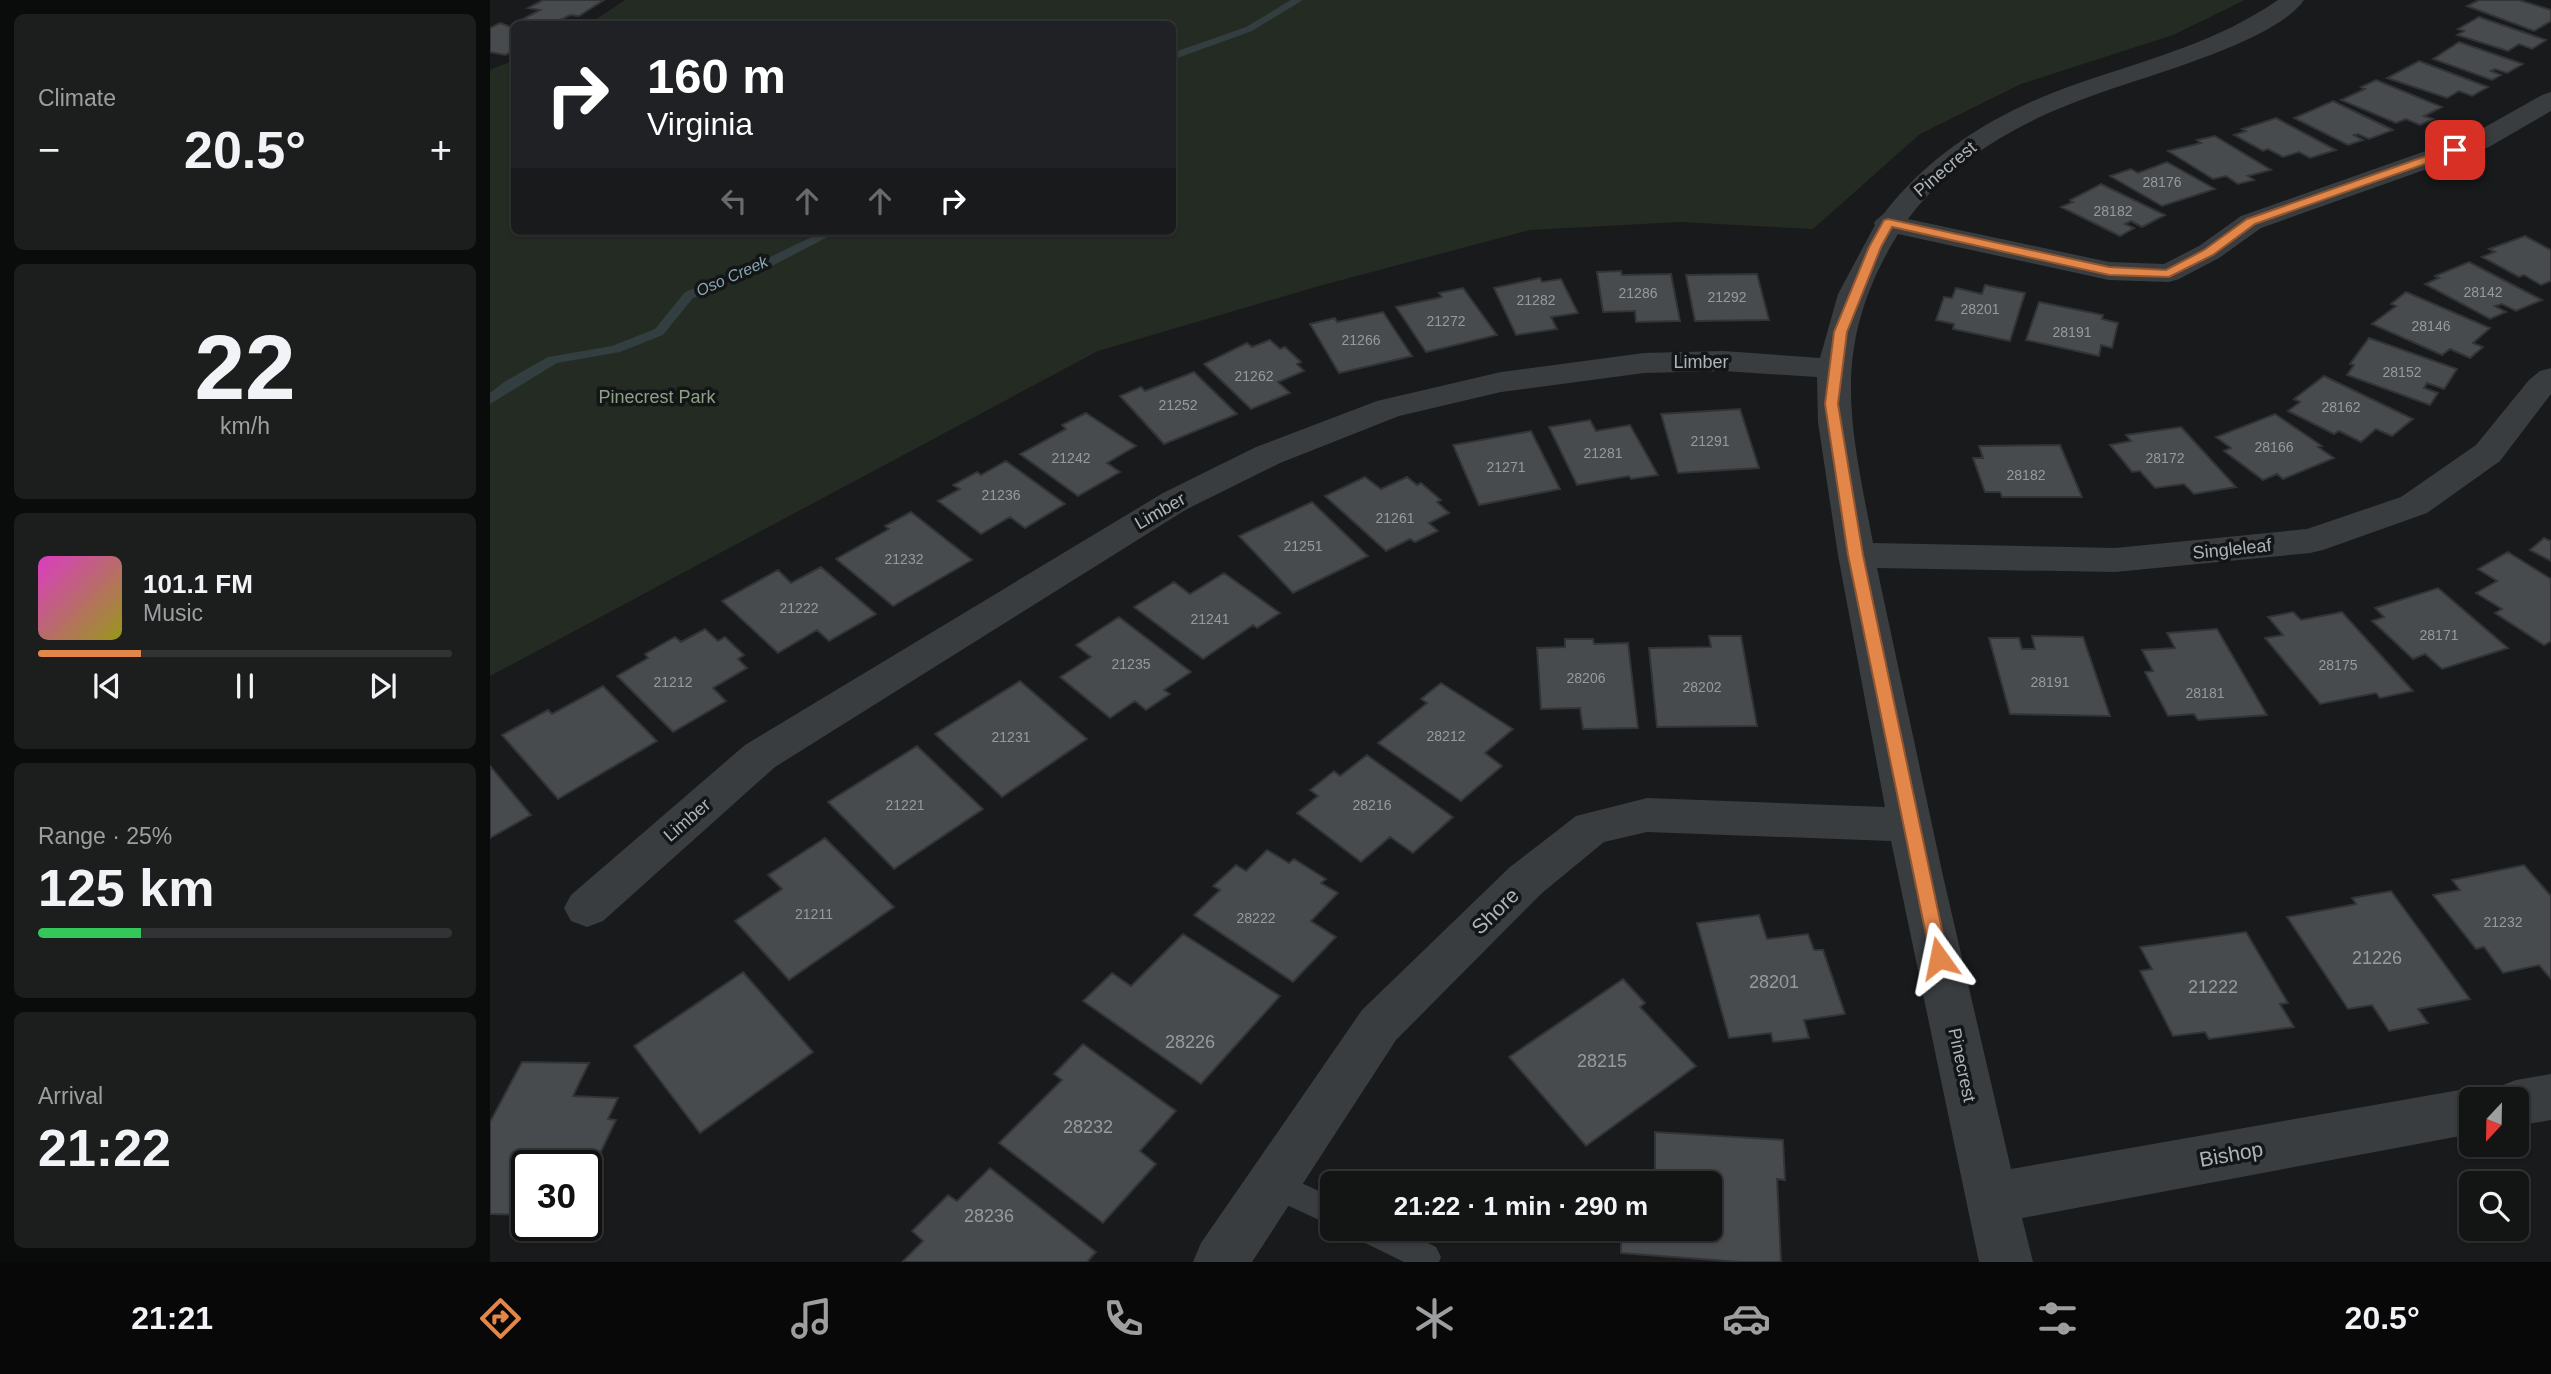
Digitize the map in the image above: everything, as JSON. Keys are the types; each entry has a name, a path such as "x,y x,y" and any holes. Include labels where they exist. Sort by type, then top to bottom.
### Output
{"street":[{"name":"Pinecrest","path":"2006,1262 1910,825 1856,555 1831,404 1840,332 1875,247 1888,223 1922,184 1960,151 2011,121 2083,90 2215,47 2274,15 2293,0"},
{"path":"1888,223 2109,271 2169,273 2208,252 2251,222 2480,141 2551,100"},
{"name":"Limber","path":"587,908 760,756 1175,501 1268,455 1389,408 1500,382 1644,363 1723,361 1834,368"},
{"name":"Singleleaf","path":"1856,555 2115,560 2310,541 2414,505 2488,453 2540,387 2551,378"},
{"name":"Shore","path":"1220,1262 1379,1025 1527,880 1591,828 1647,816 1713,816 1910,825"},
{"path":"2529,1101 2551,1097"},
{"name":"Bishop","path":"1991,1198 2459,1113"}],"lane":[{"path":"1273,1184 1320,1206"},
{"path":"1392,1241 1426,1258"}],"green space":[{"name":"Pinecrest Park","path":"625,0 2245,0 2173,35 2021,84 1920,134 1813,229 1680,222 1530,230 1319,286 1098,351 490,676 490,70 511,61 511,235 1176,235 1176,21 594,21"}],"building":[{"path":"543,0 604,0 579,16 570,15 558,21 519,21 540,10 528,8"},
{"path":"2479,0 2519,0 2551,10 2551,21 2534,31 2467,6"},
{"path":"2479,17 2546,40 2532,49 2519,44 2508,51 2457,35 2464,31 2458,29"},
{"path":"500,23 511,27 511,52 505,55 490,52 490,28"},
{"path":"2459,42 2523,64 2507,73 2495,69 2491,71 2501,75 2492,80 2433,59"},
{"path":"2419,61 2488,87 2472,96 2459,91 2447,98 2387,78"},
{"path":"2376,80 2442,107 2424,116 2433,119 2420,125 2406,119 2396,123 2341,100 2365,89 2361,87"},
{"path":"2333,101 2393,130 2369,139 2354,135 2363,140 2348,145 2294,118"},
{"path":"2276,118 2336,150 2310,158 2299,152 2283,157 2268,149 2263,151 2234,135 2246,131 2242,129"},
{"path":"2215,136 2271,170 2248,176 2254,180 2238,184 2226,176 2213,179 2168,151 2201,143 2197,140"},
{"path":"2167,162 2215,189 2162,206 2110,176 2131,169 2138,173"},
{"path":"2101,184 2165,215 2142,227 2131,221 2125,224 2134,228 2120,236 2061,207"},
{"path":"2525,236 2551,250 2551,281 2541,285 2524,275 2519,277 2482,257 2495,252 2489,249"},
{"path":"2469,262 2542,300 2516,311 2502,304 2495,306 2506,312 2490,319 2425,284 2439,278 2435,276"},
{"path":"1621,271 1622,275 1671,274 1680,321 1636,322 1635,311 1603,312 1597,272"},
{"path":"1757,274 1769,320 1695,321 1686,275"},
{"path":"1540,278 1542,282 1561,279 1578,313 1551,317 1557,329 1516,335 1494,288"},
{"path":"1985,285 2025,293 2010,341 1953,329 1954,324 1936,320 1944,297 1952,298 1956,288 1982,294"},
{"path":"1463,288 1497,335 1426,352 1396,307 1442,297 1439,293"},
{"path":"2406,292 2490,328 2473,343 2483,347 2470,358 2450,349 2442,355 2372,324 2396,306 2391,304"},
{"path":"2039,302 2103,315 2102,319 2118,323 2112,348 2101,345 2099,356 2026,340"},
{"path":"1383,312 1412,356 1339,373 1310,324 1335,318 1337,322"},
{"path":"2369,338 2457,369 2444,389 2427,383 2424,388 2438,393 2430,405 2347,375 2354,365 2350,364"},
{"path":"1270,340 1280,349 1285,347 1301,362 1297,364 1304,371 1278,382 1290,393 1251,409 1204,364 1247,343 1252,347"},
{"path":"1194,372 1237,414 1164,444 1120,396 1141,387 1145,391"},
{"path":"2324,376 2413,419 2392,436 2376,429 2361,442 2339,431 2334,434 2288,411 2300,402 2294,399"},
{"path":"1740,409 1759,468 1678,473 1661,414"},
{"path":"1086,413 1136,446 1107,463 1120,472 1078,496 1020,454 1066,429 1062,425"},
{"path":"2275,414 2322,446 2318,447 2334,458 2283,479 2277,474 2263,480 2224,451 2231,448 2216,437"},
{"path":"1590,420 1596,431 1630,425 1658,475 1631,479 1629,476 1577,485 1549,427"},
{"path":"2181,427 2236,487 2194,494 2184,484 2155,488 2140,471 2132,472 2110,445 2131,441 2126,435"},
{"path":"1531,431 1560,489 1479,505 1453,445"},
{"path":"2060,445 2082,497 2002,497 2000,492 1985,492 1973,458 1983,458 1979,446"},
{"path":"1006,461 1065,504 1025,528 1010,517 981,534 938,501 960,489 953,485 977,472 981,475"},
{"path":"1365,477 1381,489 1407,477 1417,485 1421,483 1441,500 1437,502 1449,513 1429,523 1438,531 1415,542 1410,539 1386,551 1325,496"},
{"path":"1312,502 1368,556 1293,593 1239,536"},
{"path":"911,512 972,560 893,606 836,559 889,529 885,526"},
{"path":"2544,538 2551,541 2551,561 2530,550"},
{"path":"2508,552 2551,579 2551,641 2544,645 2495,613 2502,609 2476,593 2497,581 2478,569"},
{"path":"821,567 876,614 829,641 817,630 778,653 722,601 778,570 791,583"},
{"path":"1224,573 1280,613 1257,628 1253,625 1203,659 1134,607 1174,582 1190,594"},
{"path":"2438,588 2508,648 2442,669 2425,654 2413,659 2372,621 2384,617 2375,608"},
{"path":"2293,612 2301,620 2342,612 2413,691 2380,698 2376,693 2320,704 2265,638 2283,635 2268,617"},
{"path":"1119,617 1191,672 1164,690 1170,694 1146,710 1135,701 1110,718 1060,677 1091,657 1076,645"},
{"path":"705,629 718,641 725,637 744,655 738,659 747,668 713,688 726,701 673,732 617,676 648,658 645,654 675,637 681,642"},
{"path":"2217,629 2267,715 2198,720 2194,714 2168,716 2145,672 2153,671 2142,650 2175,648 2167,633"},
{"path":"1709,636 1741,636 1757,726 1657,727 1649,648 1711,647"},
{"path":"2032,636 2083,637 2110,716 2010,714 1989,638 2019,638 2022,649 2035,649"},
{"path":"1565,639 1593,639 1594,644 1628,643 1638,728 1583,729 1580,708 1541,709 1537,648 1565,647"},
{"path":"1020,681 1087,739 1002,797 935,734"},
{"path":"1441,683 1513,729 1485,753 1502,766 1461,801 1378,743 1427,703 1421,699"},
{"path":"603,686 657,741 558,799 502,735 548,710 552,714"},
{"path":"917,746 983,809 894,869 828,802"},
{"path":"1367,755 1453,817 1413,853 1390,837 1361,862 1297,813 1318,796 1310,790 1334,771 1340,776"},
{"path":"490,766 531,815 490,838"},
{"path":"825,838 894,907 789,980 735,921 782,889 768,875"},
{"path":"1267,850 1289,863 1294,859 1326,879 1321,883 1338,893 1311,921 1336,937 1293,982 1194,915 1220,890 1213,886 1236,865 1246,871"},
{"path":"2524,865 2551,896 2551,979 2539,965 2503,973 2484,947 2476,949 2433,895 2460,890 2452,880"},
{"path":"2391,891 2470,999 2418,1009 2428,1023 2389,1031 2372,1005 2348,1009 2287,917 2356,904 2352,898"},
{"path":"1759,915 1767,939 1808,934 1814,950 1823,950 1845,1014 1804,1020 1809,1038 1773,1042 1771,1033 1729,1038 1697,923"},
{"path":"2246,932 2288,1003 2280,1004 2294,1027 2209,1039 2205,1032 2173,1036 2140,971 2152,969 2140,947"},
{"path":"1183,934 1280,996 1201,1084 1083,1001 1112,973 1131,986"},
{"path":"743,972 813,1052 700,1133 634,1046"},
{"path":"1623,979 1645,1003 1640,1007 1696,1066 1586,1146 1509,1057"},
{"path":"1083,1044 1176,1111 1140,1151 1156,1164 1103,1223 999,1143 1062,1080 1054,1074"},
{"path":"522,1062 589,1063 573,1096 618,1098 608,1119 616,1120 602,1150 511,1150 511,1215 490,1214 490,1122"},
{"path":"1655,1132 1783,1140 1785,1180 1777,1179 1781,1262 1740,1262 1621,1253 1621,1241 1722,1241 1722,1171 1655,1171"},
{"path":"990,1168 1096,1252 1087,1262 902,1262 923,1241 912,1231 948,1195 957,1201"}],"waterway":[{"name":"Oso Creek","path":"1176,55 1249,29 1298,0"},
{"name":"Oso Creek","path":"490,400 509,385 553,360 615,349 659,332 689,295 768,263 825,235"}],"route":[{"path":"1939,958 1856,555 1831,404 1840,332 1875,247 1888,223 2109,271 2169,273 2208,252 2251,222 2455,150"}]}
